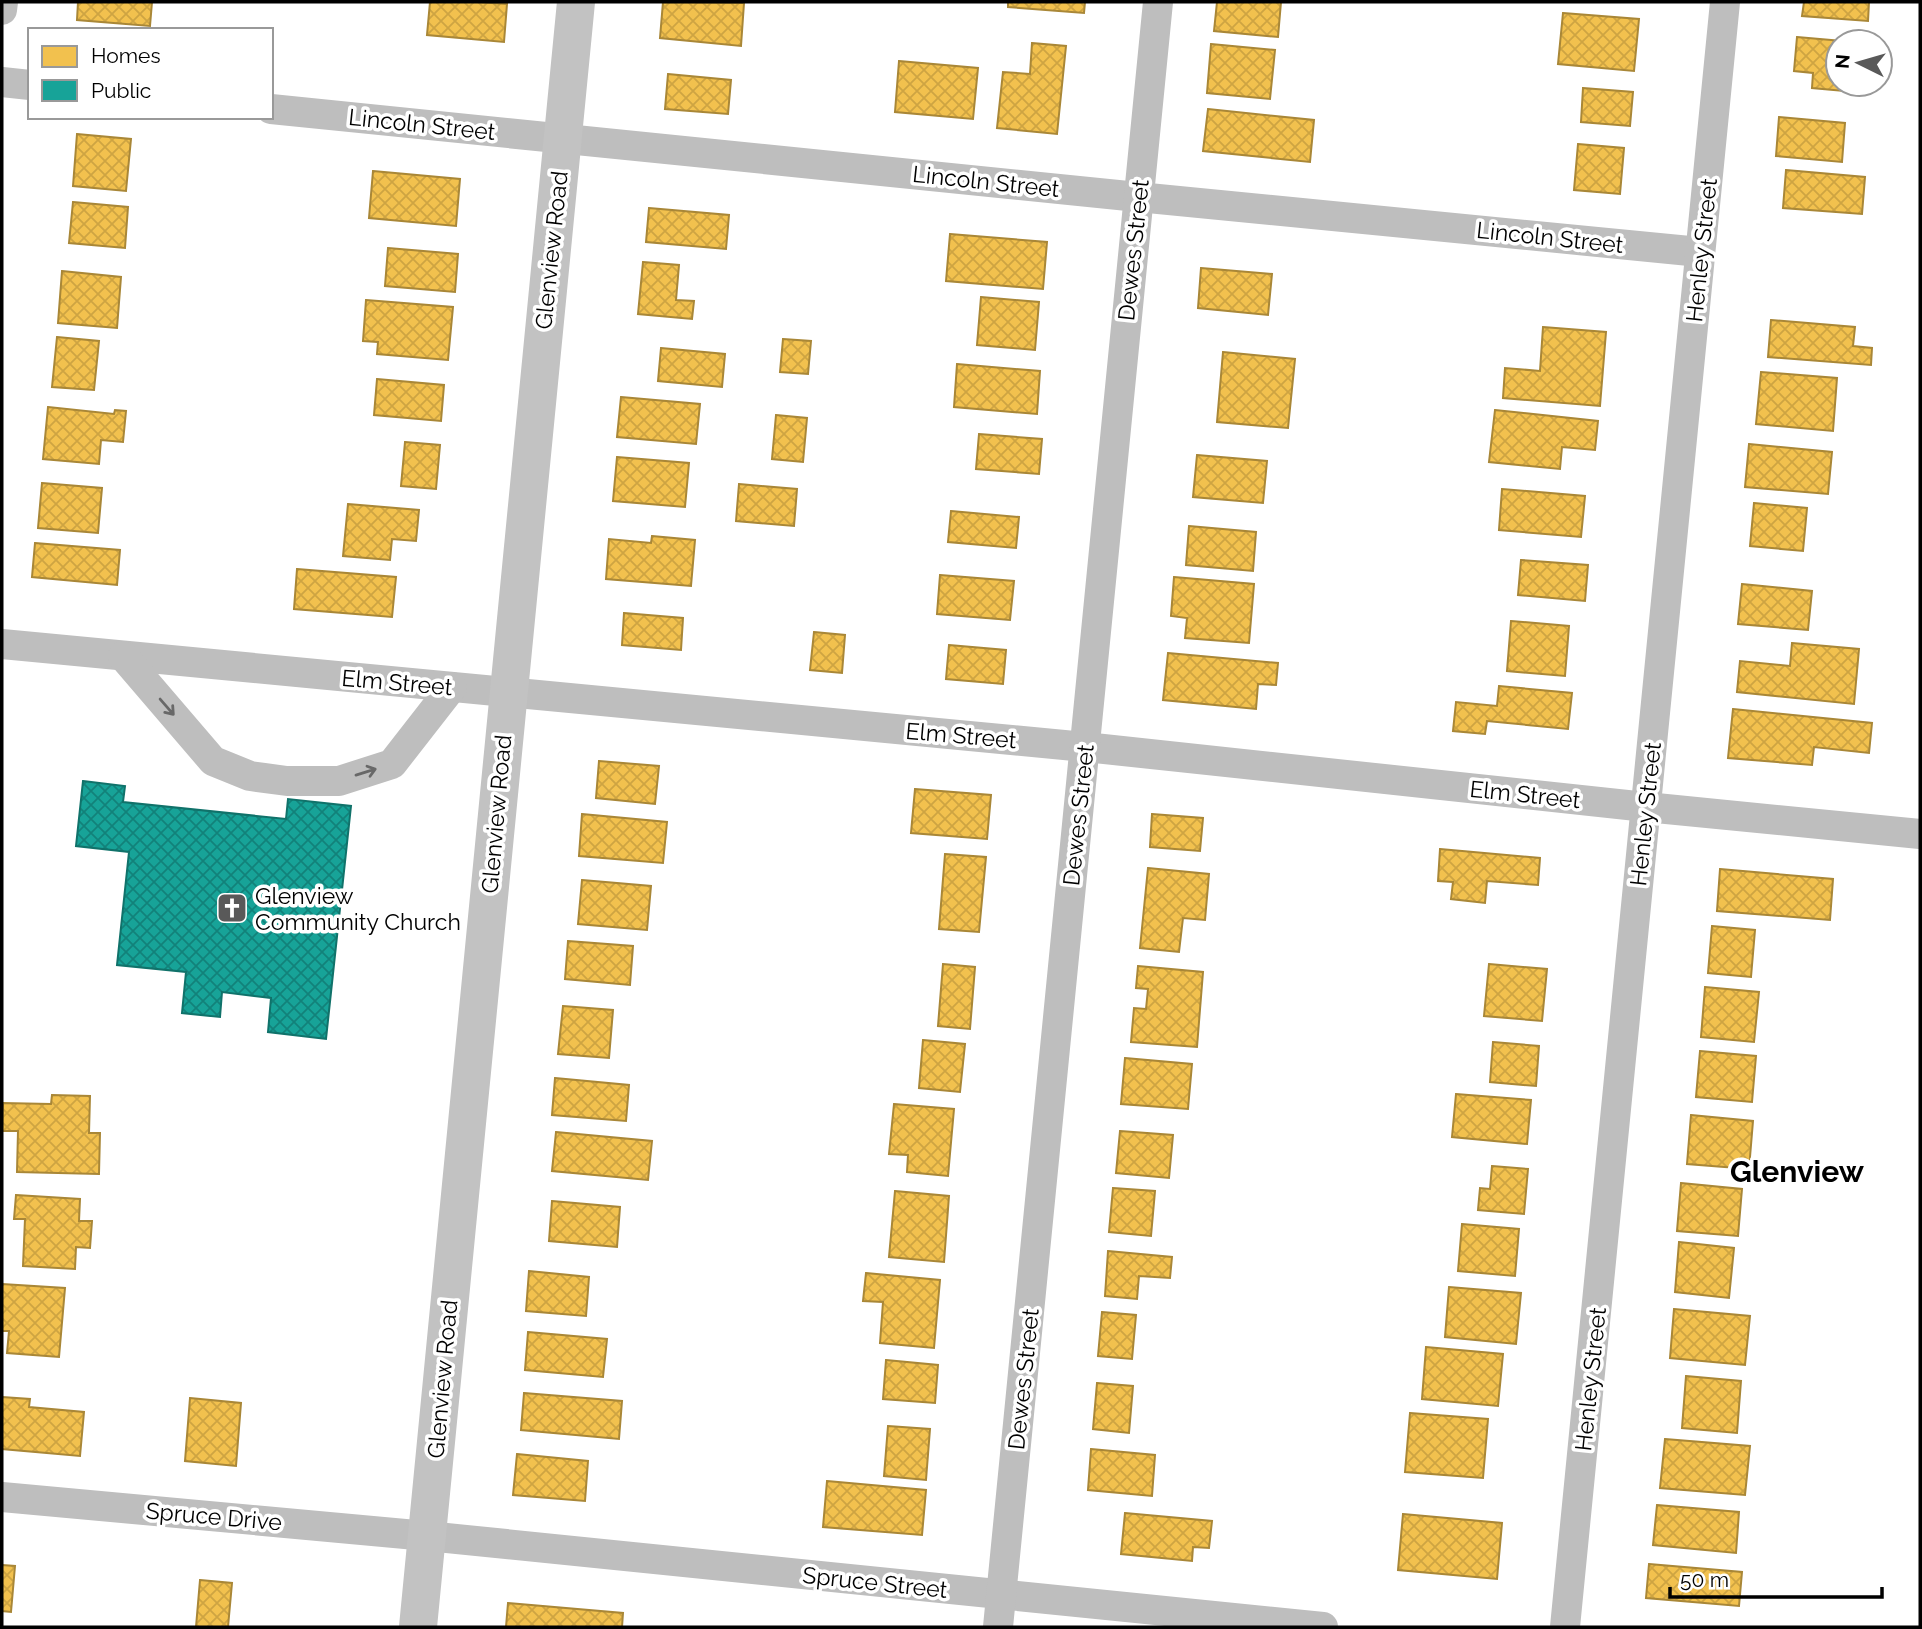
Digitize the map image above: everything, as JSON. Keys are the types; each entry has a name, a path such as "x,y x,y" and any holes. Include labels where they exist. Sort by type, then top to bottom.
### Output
{"main road":[{"name":"Glenview Road","path":"418,1627 576,2"}],"street":[{"path":"2,10 3,2"},
{"name":"Dewes Street","path":"998,1627 1158,2"},
{"name":"Henley Street","path":"1565,1627 1725,2"},
{"path":"2,82 28,85"},
{"name":"Lincoln Street","path":"273,109 1700,252"},
{"name":"Elm Street","path":"2,644 1085,747 1920,834"},
{"path":"123,656 213,761 250,776 287,780 338,780 392,764 452,687"},
{"name":"Spruce Drive","path":"2,1497 427,1536"},
{"name":"Spruce Street","path":"427,1536 1323,1627"}],"building: Homes":[{"path":"78,2 152,2 150,26 77,20"},
{"path":"430,2 507,4 504,42 427,35"},
{"path":"663,2 744,3 741,46 660,38"},
{"path":"1008,2 1085,2 1084,13 1008,7"},
{"path":"1217,2 1281,2 1278,37 1214,31"},
{"path":"1804,2 1869,2 1868,21 1802,16"},
{"path":"1563,13 1639,19 1634,71 1558,64"},
{"path":"1797,37 1824,39 1824,89 1812,88 1813,73 1794,71"},
{"path":"1032,43 1066,46 1057,134 997,128 1003,72 1030,74"},
{"path":"1211,44 1275,50 1270,99 1207,93"},
{"path":"899,61 978,68 973,119 895,112"},
{"path":"668,74 731,80 728,114 665,109"},
{"path":"1583,88 1633,92 1630,126 1581,122"},
{"path":"1208,109 1314,120 1310,162 1203,151"},
{"path":"1779,117 1845,123 1842,162 1776,156"},
{"path":"77,134 131,139 126,191 73,186"},
{"path":"1578,144 1624,148 1620,194 1574,190"},
{"path":"1786,170 1865,177 1862,214 1783,208"},
{"path":"373,171 460,179 456,226 369,218"},
{"path":"73,202 128,207 125,248 69,243"},
{"path":"649,208 729,215 726,249 646,242"},
{"path":"950,234 1047,242 1043,289 946,281"},
{"path":"388,248 458,254 455,292 385,286"},
{"path":"643,262 679,265 676,300 694,301 692,319 638,314"},
{"path":"1201,268 1272,274 1268,315 1198,308"},
{"path":"62,271 121,277 117,328 58,323"},
{"path":"981,297 1039,302 1035,350 977,345"},
{"path":"366,300 453,307 448,360 377,354 378,342 363,341"},
{"path":"1771,320 1855,327 1853,346 1872,348 1871,365 1768,357"},
{"path":"1543,327 1606,332 1600,406 1503,398 1505,368 1540,371"},
{"path":"57,337 99,341 94,390 52,387"},
{"path":"783,339 811,341 808,374 780,372"},
{"path":"661,348 725,354 722,387 658,381"},
{"path":"1223,352 1295,359 1288,428 1217,422"},
{"path":"957,364 1040,371 1037,414 954,407"},
{"path":"1761,372 1837,378 1833,431 1756,424"},
{"path":"377,379 444,385 441,421 374,415"},
{"path":"621,397 700,404 696,444 617,437"},
{"path":"48,407 114,414 115,410 126,411 123,442 101,440 99,464 43,459"},
{"path":"1495,410 1598,421 1595,450 1562,447 1560,469 1489,462"},
{"path":"776,415 807,418 803,462 772,459"},
{"path":"979,434 1042,439 1039,474 976,469"},
{"path":"405,442 440,445 436,489 401,486"},
{"path":"1749,444 1832,452 1828,494 1745,487"},
{"path":"1197,455 1267,461 1263,503 1193,497"},
{"path":"617,457 689,463 685,507 613,501"},
{"path":"42,483 102,488 98,533 38,528"},
{"path":"739,484 797,489 794,526 736,521"},
{"path":"1502,489 1585,496 1581,537 1499,530"},
{"path":"1754,503 1807,508 1803,551 1750,546"},
{"path":"348,504 419,510 416,541 392,539 390,560 343,556"},
{"path":"951,511 1019,517 1016,548 948,542"},
{"path":"1189,526 1256,532 1253,571 1186,565"},
{"path":"652,536 695,540 691,586 606,579 609,539 651,543"},
{"path":"35,543 120,550 117,585 32,577"},
{"path":"1521,560 1588,565 1585,601 1518,595"},
{"path":"297,569 396,577 392,617 294,609"},
{"path":"940,575 1014,581 1010,620 937,614"},
{"path":"1174,577 1254,584 1249,643 1185,638 1187,618 1171,616"},
{"path":"1742,584 1812,591 1808,630 1738,624"},
{"path":"624,613 683,618 681,650 622,645"},
{"path":"1511,621 1569,626 1565,676 1507,671"},
{"path":"814,632 845,635 842,673 810,670"},
{"path":"1792,643 1859,649 1854,704 1737,692 1740,661 1790,666"},
{"path":"949,645 1006,650 1003,684 946,679"},
{"path":"1168,653 1278,663 1276,685 1258,684 1256,709 1163,700"},
{"path":"1499,686 1572,693 1568,729 1487,721 1485,734 1453,731 1456,702 1497,706"},
{"path":"1733,709 1872,723 1869,753 1814,747 1812,765 1728,758"},
{"path":"599,761 659,766 655,804 596,798"},
{"path":"915,789 991,795 987,839 911,833"},
{"path":"582,814 667,822 663,863 579,856"},
{"path":"1152,814 1203,818 1200,851 1150,847"},
{"path":"1440,849 1540,858 1538,885 1487,881 1485,903 1451,899 1453,882 1438,881"},
{"path":"945,854 986,857 979,932 939,929"},
{"path":"1148,868 1209,874 1205,920 1183,918 1179,952 1140,948"},
{"path":"1720,869 1833,879 1830,920 1717,911"},
{"path":"582,880 651,886 647,930 578,924"},
{"path":"1712,926 1755,930 1751,977 1708,973"},
{"path":"568,941 633,946 630,985 565,979"},
{"path":"943,964 975,967 970,1029 938,1026"},
{"path":"1489,964 1547,969 1542,1021 1484,1016"},
{"path":"1138,966 1203,972 1197,1047 1131,1042 1134,1008 1146,1009 1148,989 1136,988"},
{"path":"1705,987 1759,992 1754,1042 1701,1037"},
{"path":"563,1006 613,1010 609,1058 558,1054"},
{"path":"923,1040 965,1044 960,1092 919,1088"},
{"path":"1493,1042 1539,1046 1536,1086 1490,1082"},
{"path":"1700,1051 1756,1056 1752,1102 1696,1097"},
{"path":"1125,1058 1192,1064 1188,1109 1121,1104"},
{"path":"555,1078 629,1085 626,1121 552,1115"},
{"path":"1456,1094 1531,1100 1527,1144 1452,1137"},
{"path":"52,1095 90,1096 89,1133 100,1133 99,1174 17,1172 18,1131 2,1131 3,1103 51,1104"},
{"path":"894,1104 954,1109 948,1176 907,1172 908,1155 889,1154"},
{"path":"1691,1115 1753,1121 1749,1169 1687,1164"},
{"path":"1120,1131 1173,1135 1169,1178 1116,1173"},
{"path":"556,1132 652,1141 648,1180 552,1171"},
{"path":"1492,1166 1528,1169 1524,1214 1478,1210 1480,1188 1490,1189"},
{"path":"1681,1183 1742,1189 1738,1236 1677,1231"},
{"path":"1113,1188 1155,1191 1151,1236 1109,1232"},
{"path":"895,1191 949,1196 944,1262 889,1257"},
{"path":"16,1195 80,1199 79,1221 92,1221 90,1248 76,1247 75,1269 23,1266 25,1219 14,1219"},
{"path":"552,1201 620,1207 617,1247 549,1241"},
{"path":"1462,1224 1519,1229 1515,1276 1458,1271"},
{"path":"1679,1242 1734,1248 1729,1298 1675,1292"},
{"path":"1108,1251 1172,1257 1170,1278 1139,1276 1137,1299 1105,1296"},
{"path":"529,1271 589,1277 586,1316 526,1311"},
{"path":"866,1273 940,1280 934,1348 880,1343 883,1302 863,1301"},
{"path":"2,1284 65,1288 59,1357 7,1353 9,1331 2,1331"},
{"path":"1449,1287 1521,1293 1516,1344 1445,1337"},
{"path":"1674,1309 1750,1316 1745,1365 1670,1358"},
{"path":"1102,1312 1136,1315 1132,1359 1098,1356"},
{"path":"528,1332 607,1339 603,1377 525,1370"},
{"path":"1426,1347 1503,1354 1498,1406 1422,1399"},
{"path":"886,1360 938,1365 935,1403 883,1399"},
{"path":"1686,1376 1741,1381 1737,1433 1682,1428"},
{"path":"1097,1383 1133,1386 1129,1433 1093,1429"},
{"path":"524,1393 622,1401 619,1439 521,1430"},
{"path":"2,1397 30,1399 29,1407 84,1412 80,1456 2,1449"},
{"path":"190,1398 241,1403 236,1466 185,1461"},
{"path":"1410,1413 1488,1419 1483,1478 1405,1472"},
{"path":"888,1426 930,1429 926,1480 884,1476"},
{"path":"1665,1439 1750,1446 1745,1495 1660,1488"},
{"path":"1091,1449 1155,1455 1152,1496 1088,1490"},
{"path":"517,1454 588,1461 585,1501 513,1495"},
{"path":"827,1481 926,1490 922,1535 823,1527"},
{"path":"1657,1505 1739,1512 1736,1553 1653,1545"},
{"path":"1125,1513 1212,1521 1209,1548 1193,1547 1192,1561 1121,1554"},
{"path":"1403,1514 1502,1523 1497,1579 1398,1570"},
{"path":"1649,1564 1742,1572 1739,1606 1646,1598"},
{"path":"2,1565 15,1566 11,1612 2,1611"},
{"path":"200,1580 232,1583 228,1627 196,1627"},
{"path":"508,1603 623,1613 622,1627 506,1627"}],"building: Public":[{"name":"Glenview Community Church","path":"83,781 125,786 123,802 286,819 288,799 351,806 326,1039 268,1032 271,998 222,992 220,1017 182,1013 186,972 117,965 129,852 76,846"}],"place":[{"name":"Glenview Community Church","path":"232,908"}],"district":[{"name":"Glenview","path":"1797,1171"}]}
